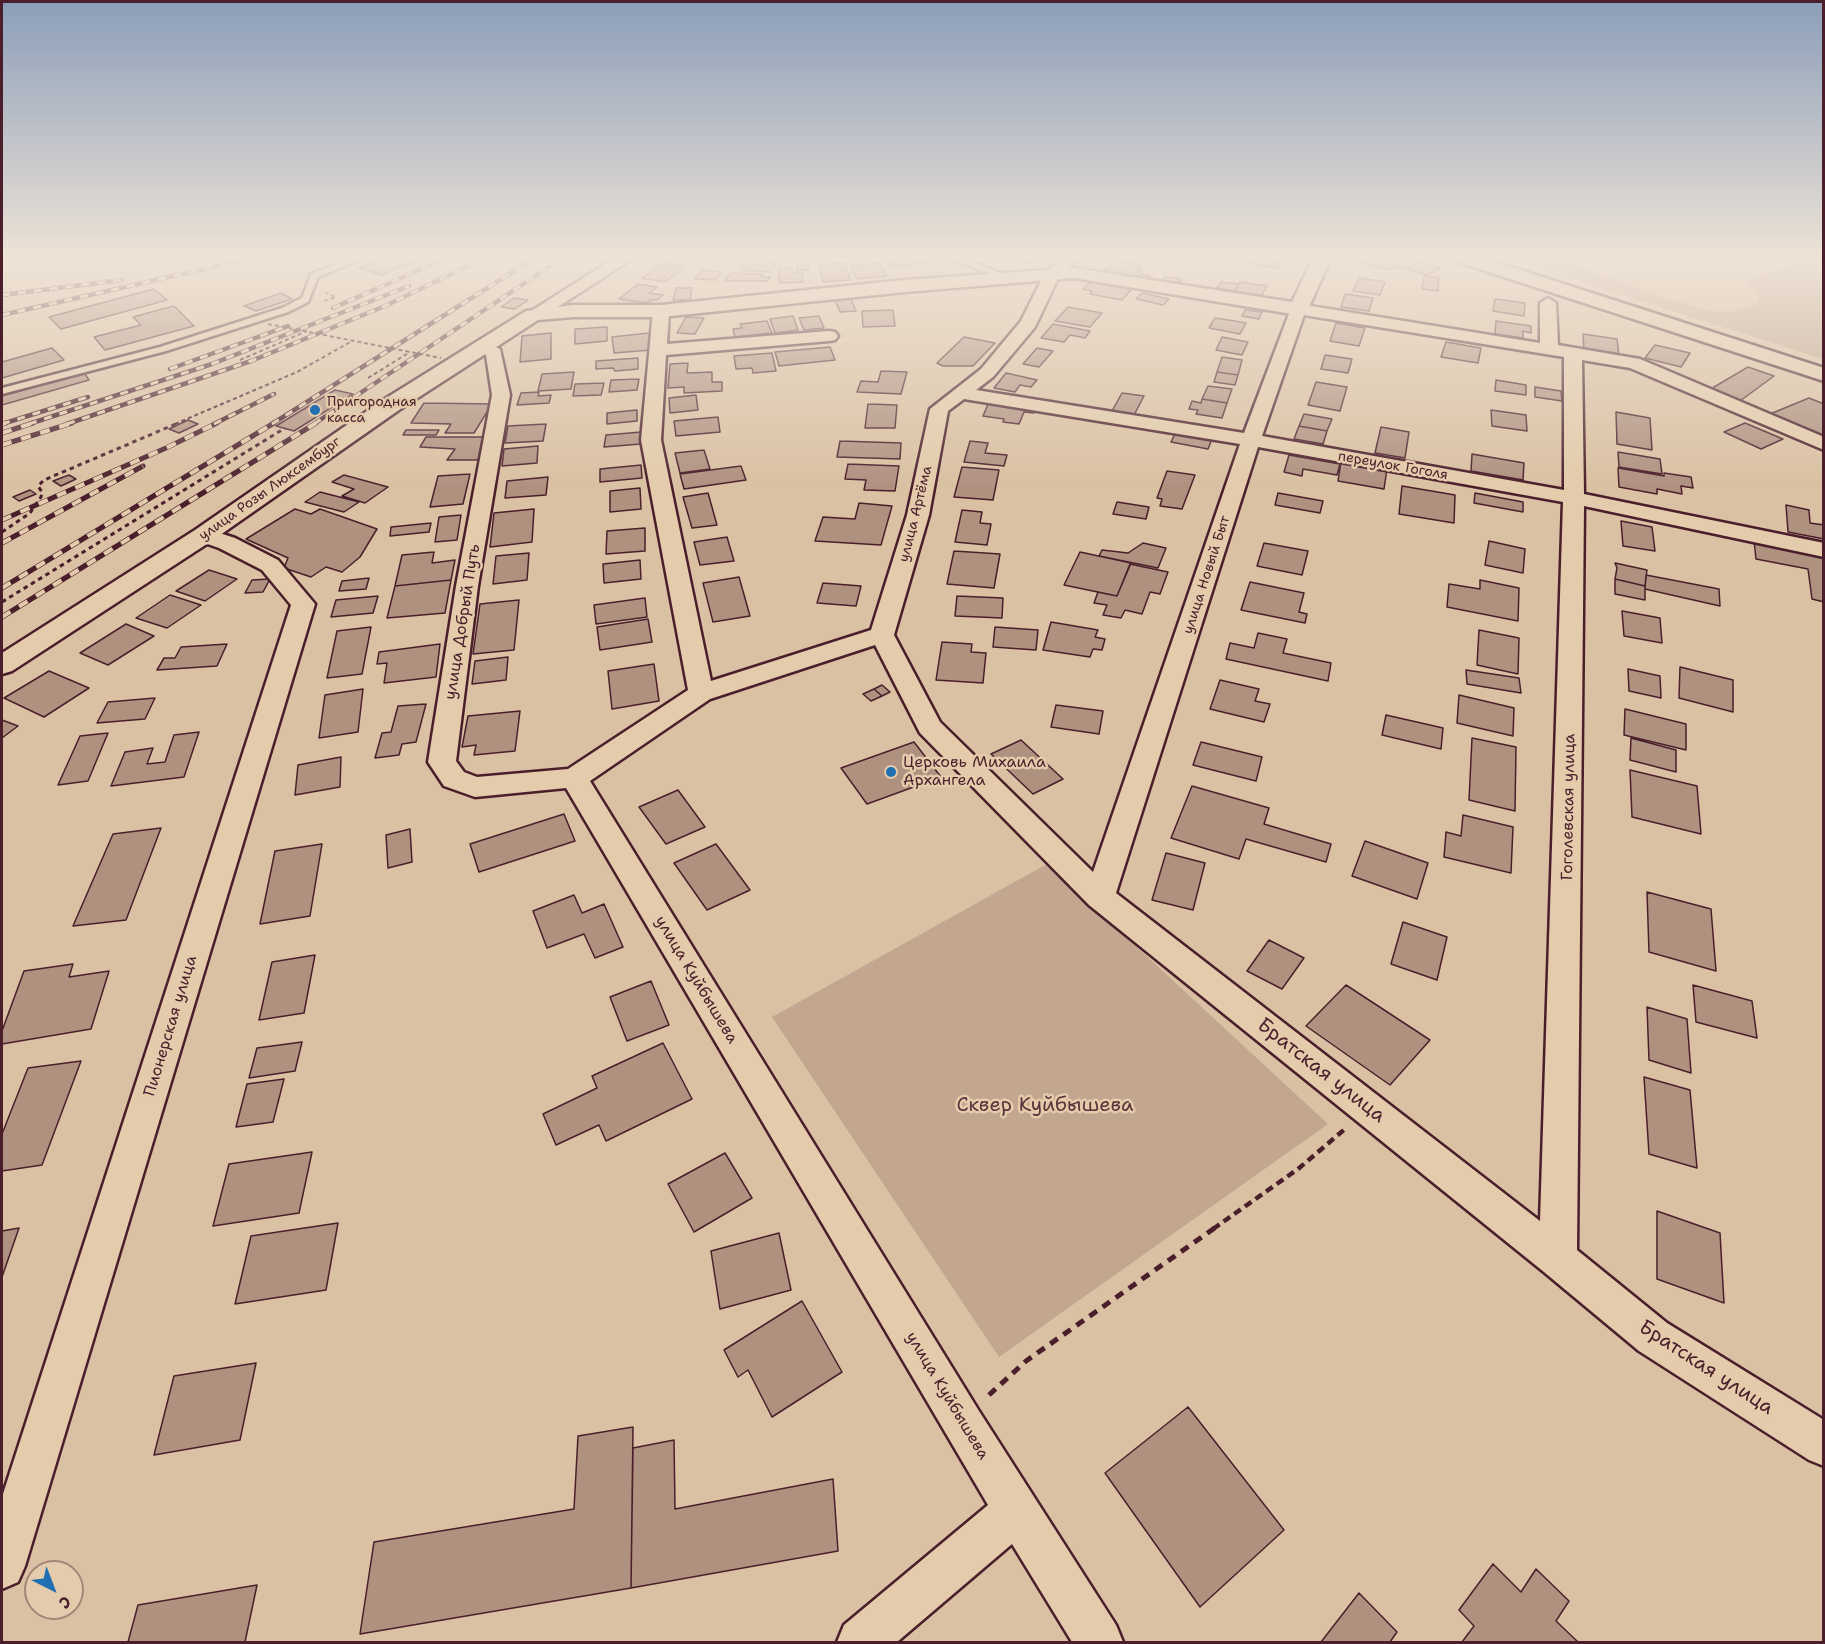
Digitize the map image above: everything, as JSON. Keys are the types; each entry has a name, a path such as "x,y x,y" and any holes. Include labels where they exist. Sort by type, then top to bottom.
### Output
{"street":[{"name":"улица Розы Люксембург","path":"2,665 204,535 391,405 505,333"},
{"path":"660,333 651,440 701,693"},
{"name":"улица Артёма","path":"882,634 918,515 939,409 987,373 1021,333"},
{"name":"улица Новый Быт","path":"1100,897 1251,441 1290,333"},
{"path":"1443,333 1634,363 1824,444"},
{"name":"Гоголевская улица","path":"1556,333 1561,352 1574,498 1558,1259"},
{"path":"1694,333 1824,375"},
{"path":"659,351 829,336"},
{"name":"улица Добрый Путь","path":"484,346 494,353 501,395 467,586 442,762 454,779 475,787 574,778"},
{"name":"переулок Гоголя","path":"961,393 1574,498 1824,550"},
{"name":"Пионерская улица","path":"2,1566 303,604 270,565 227,543 204,535"},
{"path":"574,778 701,693 882,634"},
{"name":"Братская улица","path":"882,634 929,727 1100,897 1653,1336 1824,1444"},
{"name":"улица Куйбышева","path":"574,778 964,1426 1099,1642"},
{"path":"861,1642 1016,1511"}],"lane":[{"path":"2,392 163,349 214,333"}],"path":[{"path":"240,360 305,333"},
{"path":"311,333 441,358"},
{"path":"2,532 30,513 42,494 38,486 44,480 297,372 352,341"},
{"path":"368,378 410,352"},
{"path":"2,602 285,428"},
{"path":"964,1426 995,1386 1026,1361 1298,1168 1338,1137 1364,1105"}],"green space":[{"path":"1741,333 1823,333 1823,359"},
{"name":"Сквер Куйбышева","path":"1047,864 1328,1124 999,1357 772,1017"}],"building":[{"path":"111,333 169,333 105,350 94,337"},
{"path":"551,333 551,359 520,362 522,336"},
{"path":"575,333 607,333 607,341 575,344"},
{"path":"649,333 651,350 614,353 612,337"},
{"path":"734,333 772,333 735,337"},
{"path":"1046,333 1089,333 1085,338 1070,335 1064,342 1041,338"},
{"path":"1333,333 1363,333 1359,346 1330,341"},
{"path":"1523,333 1523,338 1495,334"},
{"path":"1583,334 1617,339 1619,356 1584,351"},
{"path":"964,337 995,343 973,366 943,366 937,363"},
{"path":"1222,337 1248,342 1242,355 1216,350"},
{"path":"1446,342 1481,348 1478,363 1441,357"},
{"path":"1655,345 1690,353 1681,367 1645,358"},
{"path":"830,347 835,360 779,366 775,352"},
{"path":"52,348 64,360 2,378 2,362"},
{"path":"1037,348 1053,351 1039,367 1023,364"},
{"path":"772,353 776,371 753,373 752,368 736,369 734,356"},
{"path":"1325,355 1352,359 1348,373 1321,369"},
{"path":"1222,357 1242,360 1238,375 1217,372"},
{"path":"638,358 638,369 615,371 613,368 596,369 596,361"},
{"path":"688,363 687,373 712,372 712,382 722,382 722,391 684,393 684,387 668,388 670,364"},
{"path":"1748,367 1774,376 1740,401 1709,390"},
{"path":"881,371 907,372 901,394 857,392 861,381 878,382"},
{"path":"574,372 571,389 538,391 542,374"},
{"path":"1217,372 1238,375 1235,385 1214,382"},
{"path":"84,373 89,380 2,405 2,396"},
{"path":"1006,373 1037,380 1031,387 1020,385 1015,392 994,388"},
{"path":"639,379 637,390 609,392 611,380"},
{"path":"1496,380 1526,385 1526,395 1495,391"},
{"path":"1316,382 1347,387 1340,411 1308,405"},
{"path":"604,383 601,395 573,396 575,384"},
{"path":"1208,386 1232,389 1227,403 1202,399"},
{"path":"1535,387 1561,391 1562,401 1535,397"},
{"name":"Пригородная касса","path":"335,390 353,394 294,431 276,426"},
{"path":"539,392 538,396 551,395 549,403 517,405 521,393"},
{"path":"1122,393 1144,396 1134,415 1112,411"},
{"path":"696,395 698,410 670,413 669,398"},
{"path":"1809,398 1824,404 1824,437 1770,414"},
{"path":"1202,399 1227,403 1222,418 1196,414 1198,410 1189,409 1192,401 1201,403"},
{"path":"989,402 1036,408 1034,413 1024,412 1019,424 1003,422 1004,419 983,416"},
{"path":"424,403 492,404 474,433 445,433 451,424 411,423"},
{"path":"868,404 897,405 895,428 865,428"},
{"path":"637,410 637,421 607,424 607,413"},
{"path":"1491,410 1526,415 1527,431 1492,426"},
{"path":"1616,412 1650,418 1652,450 1617,444"},
{"path":"1304,414 1332,419 1327,431 1299,426"},
{"path":"718,417 720,432 676,436 674,421"},
{"path":"188,420 198,424 179,433 169,429"},
{"path":"1745,423 1783,439 1761,449 1724,432"},
{"path":"546,424 543,441 505,443 508,426"},
{"path":"1299,426 1327,431 1323,444 1294,439"},
{"path":"1381,427 1409,432 1405,458 1375,453"},
{"path":"406,430 439,430 436,435 403,435"},
{"path":"641,432 641,444 604,447 606,435"},
{"path":"1176,432 1212,439 1208,449 1171,442"},
{"path":"426,437 488,437 478,460 447,460 455,449 420,447"},
{"path":"840,441 901,443 900,459 837,457"},
{"path":"970,441 988,443 985,453 1007,455 1004,466 964,462"},
{"path":"538,446 537,463 502,466 504,449"},
{"path":"704,450 710,469 680,473 675,453"},
{"path":"1618,452 1660,459 1662,474 1619,467"},
{"path":"1472,454 1524,463 1523,480 1471,471"},
{"path":"1289,455 1340,464 1337,475 1303,469 1302,476 1284,472"},
{"path":"1341,462 1387,469 1384,489 1338,481"},
{"path":"848,464 899,466 895,491 864,490 866,480 845,479"},
{"path":"641,465 642,478 600,482 600,469"},
{"path":"741,466 746,480 684,489 680,474"},
{"path":"962,467 999,470 993,500 954,497"},
{"path":"1618,468 1664,476 1664,473 1691,477 1693,488 1681,486 1682,494 1657,489 1657,494 1619,487"},
{"path":"1167,471 1195,475 1182,509 1160,506 1162,499 1157,498"},
{"path":"470,474 463,504 430,507 438,476"},
{"path":"69,475 76,479 61,486 53,481"},
{"path":"344,475 388,487 365,503 342,496 354,489 332,482"},
{"path":"548,477 546,495 505,498 507,481"},
{"path":"1402,486 1455,495 1454,523 1399,514"},
{"path":"640,488 641,509 610,512 610,491"},
{"path":"30,490 36,494 19,501 13,497"},
{"path":"320,492 359,502 344,512 305,502"},
{"path":"708,493 717,525 692,528 683,497"},
{"path":"1278,493 1323,501 1320,513 1275,505"},
{"path":"1475,493 1523,502 1523,512 1474,503"},
{"path":"1117,502 1149,507 1146,519 1113,514"},
{"path":"859,503 892,506 881,545 815,541 823,517 855,519"},
{"path":"1786,505 1809,510 1810,523 1824,525 1824,539 1788,532"},
{"path":"295,509 311,514 320,509 377,529 360,557 342,572 326,567 311,577 284,568 288,558 246,539"},
{"path":"534,509 532,542 490,547 494,513"},
{"path":"962,510 982,512 980,523 991,524 987,545 955,542"},
{"path":"461,515 457,540 435,542 439,517"},
{"path":"1621,521 1652,527 1655,551 1623,546"},
{"path":"431,523 429,532 390,536 391,527"},
{"path":"645,528 645,551 606,554 607,531"},
{"path":"727,537 734,561 700,565 694,542"},
{"path":"1489,541 1525,549 1523,573 1485,565"},
{"path":"1754,541 1824,555 1824,602 1812,599 1808,569 1756,559"},
{"path":"1143,543 1166,548 1158,568 1099,556 1102,550 1128,553"},
{"path":"1264,543 1308,551 1302,575 1257,566"},
{"path":"954,551 1000,554 994,588 947,584"},
{"path":"434,552 432,563 455,560 451,580 395,586 402,555"},
{"path":"1080,552 1131,563 1117,596 1064,585"},
{"path":"529,553 527,580 493,584 496,556"},
{"path":"640,560 641,579 604,583 603,564"},
{"path":"1615,563 1647,570 1645,586 1615,579 1617,568"},
{"path":"1130,564 1168,572 1160,594 1150,592 1142,614 1125,610 1121,618 1103,615 1107,605 1094,603 1098,592 1117,596"},
{"path":"209,570 237,579 205,601 176,591"},
{"path":"1646,575 1719,589 1720,606 1645,589"},
{"path":"739,577 750,616 713,622 703,583"},
{"path":"369,578 366,589 339,591 342,581"},
{"path":"270,579 263,592 245,593 252,580"},
{"path":"1615,579 1645,586 1645,600 1615,594"},
{"path":"451,580 445,613 387,618 395,586"},
{"path":"1480,580 1519,588 1518,621 1447,607 1449,584 1480,589"},
{"path":"1250,582 1304,593 1299,612 1307,614 1305,623 1241,610"},
{"path":"823,583 861,586 856,606 817,603"},
{"path":"170,595 201,605 167,628 136,618"},
{"path":"378,596 373,613 331,617 336,600"},
{"path":"957,596 1003,598 1002,618 955,616"},
{"path":"645,598 647,617 596,624 594,605"},
{"path":"519,600 514,650 473,654 480,604"},
{"path":"1622,611 1660,618 1662,643 1624,636"},
{"path":"648,619 652,642 600,650 597,627"},
{"path":"1051,622 1098,630 1095,637 1105,639 1102,650 1093,649 1090,657 1043,650"},
{"path":"126,624 154,636 108,665 80,653"},
{"path":"371,627 362,674 327,678 337,631"},
{"path":"995,627 1038,630 1036,650 993,647"},
{"path":"1479,630 1519,638 1518,674 1477,665"},
{"path":"1258,633 1287,639 1283,653 1331,663 1328,681 1226,659 1230,643 1254,648"},
{"path":"942,642 972,644 971,652 986,653 983,683 936,680"},
{"path":"227,644 217,666 157,670 164,658 175,658 181,647"},
{"path":"440,644 436,677 384,683 387,663 377,664 379,652"},
{"path":"508,657 506,680 472,684 475,661"},
{"path":"654,664 659,701 612,709 608,671"},
{"path":"1680,667 1733,680 1733,712 1679,698"},
{"path":"1628,669 1660,676 1661,698 1629,691"},
{"path":"1466,670 1519,678 1521,693 1467,684"},
{"path":"49,671 89,688 44,717 4,698"},
{"path":"1220,680 1259,689 1255,701 1270,704 1264,722 1210,709"},
{"path":"882,685 890,692 882,696 874,689"},
{"path":"363,689 358,732 319,738 325,695"},
{"path":"874,689 882,696 871,701 863,694"},
{"path":"1459,695 1514,708 1513,736 1457,723"},
{"path":"155,698 145,719 97,723 108,702"},
{"path":"426,704 416,742 402,744 399,755 375,758 382,733 391,732 398,706"},
{"path":"1056,705 1103,711 1099,734 1051,727"},
{"path":"1625,709 1686,724 1686,750 1624,735"},
{"path":"520,711 515,751 474,755 476,745 462,747 468,716"},
{"path":"1386,715 1443,728 1441,749 1382,735"},
{"path":"2,720 18,726 2,738"},
{"path":"199,732 184,777 111,786 125,752 153,748 147,764 165,762 174,735"},
{"path":"108,733 88,781 58,785 80,736"},
{"path":"1472,738 1516,747 1515,811 1469,800"},
{"path":"1631,738 1676,750 1676,772 1630,760"},
{"path":"1021,740 1063,779 1033,794 991,754"},
{"name":"Церковь Михаила Архангела","path":"914,742 941,777 867,804 841,768"},
{"path":"1201,742 1262,757 1256,781 1193,765"},
{"path":"341,757 340,787 295,795 298,765"},
{"path":"1630,770 1697,786 1701,834 1632,817"},
{"path":"1192,786 1269,808 1264,824 1331,844 1326,862 1246,839 1239,859 1171,838"},
{"path":"678,790 705,827 666,844 639,807"},
{"path":"564,814 575,841 479,872 470,844"},
{"path":"1463,815 1513,827 1511,873 1444,857 1446,832 1461,836"},
{"path":"161,828 126,920 73,926 113,834"},
{"path":"410,829 412,862 388,868 386,835"},
{"path":"1365,841 1428,863 1417,899 1352,876"},
{"path":"322,844 310,916 260,924 275,851"},
{"path":"716,844 750,890 707,910 674,863"},
{"path":"1166,853 1205,863 1193,910 1152,900"},
{"path":"1647,892 1711,909 1716,971 1649,952"},
{"path":"574,895 582,913 604,904 623,947 595,958 584,934 547,948 533,911"},
{"path":"1403,922 1447,937 1437,980 1391,964"},
{"path":"1269,940 1304,958 1282,989 1247,971"},
{"path":"315,955 304,1013 259,1020 272,962"},
{"path":"73,964 69,977 109,971 91,1029 2,1044 2,1031 24,971"},
{"path":"651,981 669,1025 627,1041 610,997"},
{"path":"1346,985 1430,1040 1390,1085 1306,1026"},
{"path":"1693,985 1752,1001 1757,1038 1696,1022"},
{"path":"1647,1007 1687,1019 1691,1073 1649,1060"},
{"path":"302,1042 295,1071 249,1078 257,1048"},
{"path":"663,1043 692,1099 606,1141 599,1125 556,1145 543,1114 597,1088 592,1076"},
{"path":"81,1061 42,1165 2,1171 2,1134 28,1068"},
{"path":"1644,1077 1690,1090 1697,1168 1649,1154"},
{"path":"284,1079 273,1122 236,1127 247,1084"},
{"path":"312,1152 299,1213 213,1226 229,1164"},
{"path":"725,1153 752,1198 694,1232 668,1184"},
{"path":"1657,1211 1720,1233 1724,1303 1657,1279"},
{"path":"338,1223 326,1290 235,1304 251,1236"},
{"path":"19,1228 2,1277 2,1231"},
{"path":"779,1233 791,1290 720,1309 711,1251"},
{"path":"802,1301 842,1372 772,1417 748,1370 738,1377 724,1350"},
{"path":"256,1363 240,1440 154,1455 174,1376"},
{"path":"1188,1407 1284,1530 1200,1607 1105,1473"},
{"path":"633,1427 631,1588 360,1634 374,1542 574,1509 578,1436"},
{"path":"674,1440 675,1509 833,1479 838,1551 631,1588 633,1448"},
{"path":"1493,1564 1521,1592 1536,1569 1569,1601 1556,1621 1578,1642 1462,1642 1474,1626 1459,1610"},
{"path":"257,1585 245,1642 128,1642 138,1605"},
{"path":"1359,1593 1397,1632 1390,1642 1321,1642"}],"railway":[{"path":"170,369 270,333"},
{"path":"29,424 212,364 291,333"},
{"path":"67,424 251,361 320,333"},
{"path":"272,424 417,333"},
{"path":"314,424 450,333"},
{"path":"214,424 274,394"},
{"path":"6,423 2,424 88,397"},
{"path":"2,433 33,423"},
{"path":"2,445 72,423"},
{"path":"2,520 166,448 217,423"},
{"path":"2,588 274,423"},
{"path":"2,617 316,423"},
{"path":"2,543 143,466"}],"place":[{"name":"Пригородная касса","path":"315,410"},
{"name":"Церковь Михаила Архангела","path":"891,772"}]}
